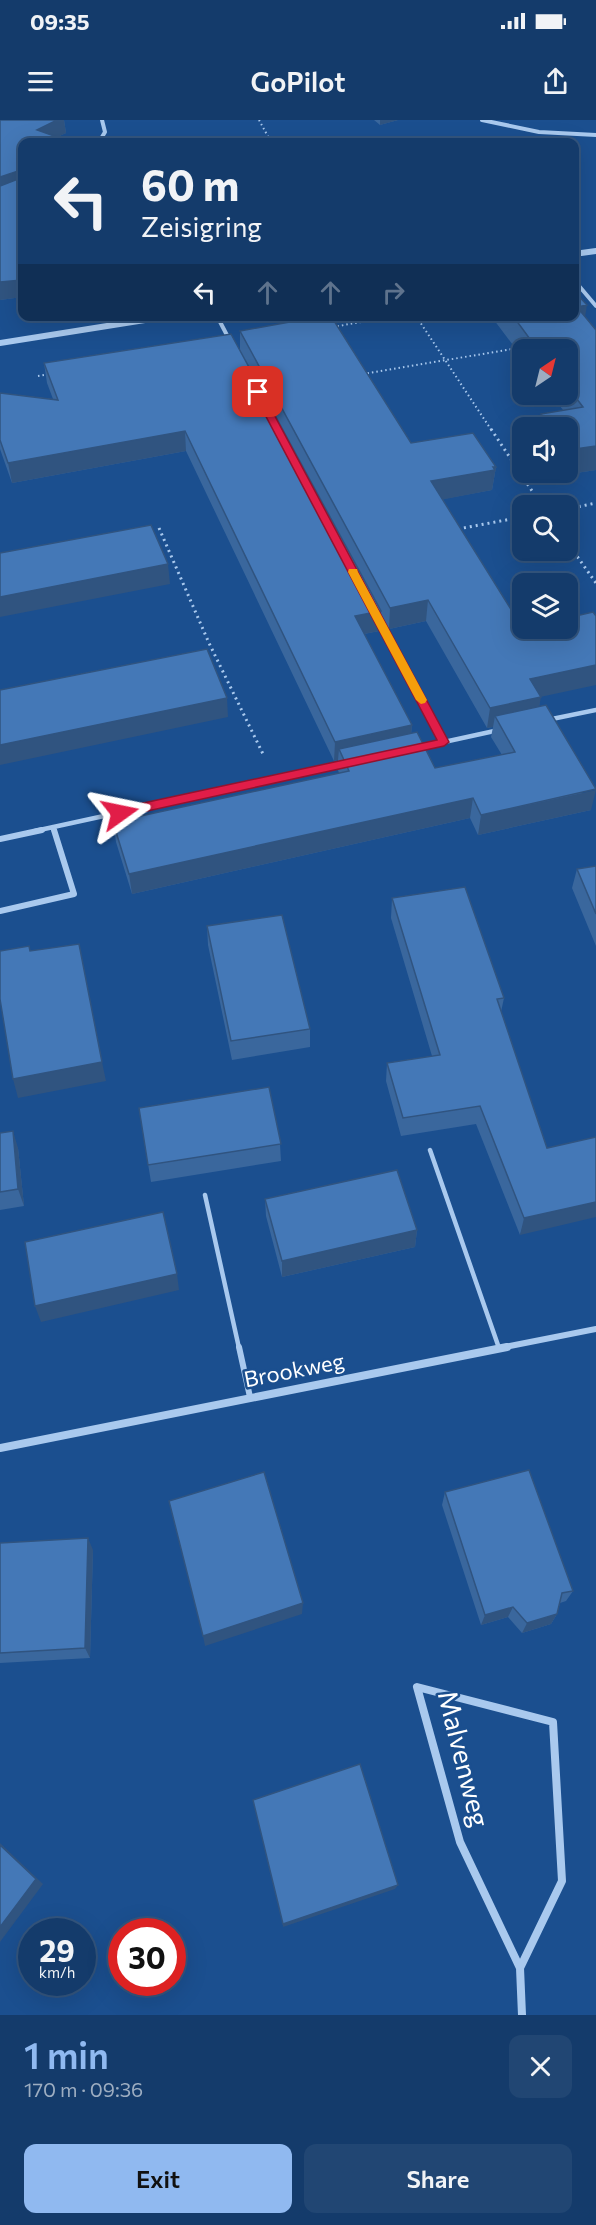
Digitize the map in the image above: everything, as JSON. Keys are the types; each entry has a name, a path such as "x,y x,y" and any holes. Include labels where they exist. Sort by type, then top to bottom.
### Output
{"street":[{"path":"101,138 105,132 102,120"},
{"path":"482,120 508,128 558,135 596,135"},
{"path":"579,253 596,251"},
{"path":"579,286 596,306"},
{"path":"0,343 139,321"},
{"path":"220,321 231,344"},
{"path":"374,611 444,742"},
{"path":"537,722 596,710"},
{"path":"410,749 502,730"},
{"path":"0,839 354,762"},
{"path":"0,911 74,894 53,827"},
{"name":"Brookweg","path":"0,1448 596,1329"},
{"name":"Malvenweg","path":"520,1968 562,1881 553,1722 417,1687 460,1842 520,1968 522,2015"}],"lane":[{"path":"430,1150 499,1348"},
{"path":"206,1195 250,1397"}],"path":[{"path":"259,120 269,138"},
{"path":"419,321 535,495"},
{"path":"363,374 512,348"},
{"path":"578,507 596,503"},
{"path":"455,530 512,519"},
{"path":"159,528 210,644 275,779"},
{"path":"578,558 596,583"}],"building":[{"path":"0,120 57,120 37,130 60,138 18,138 18,171 0,177"},
{"path":"18,179 18,280 0,282 0,186"},
{"path":"579,296 587,305 579,307"},
{"path":"579,309 596,330 596,446 578,449 578,417 543,417 541,414 583,407 578,400 578,339 530,339 517,321 579,321"},
{"path":"295,321 334,321 411,443 473,433 496,467 493,467 495,470 431,481 512,611 512,639 578,639 578,615 593,612 596,616 596,665 530,679 541,697 490,708 428,600 390,608 240,331"},
{"path":"231,334 381,611 355,616 412,725 335,742 185,431 8,463 0,440 0,393 58,400 44,363"},
{"path":"151,525 168,564 0,597 0,553"},
{"path":"207,649 227,698 0,745 0,690"},
{"path":"546,705 596,789 481,815 473,798 129,874 113,822 349,771 339,749 417,732 435,768 515,752 495,716"},
{"path":"596,866 596,914 577,869"},
{"path":"465,887 504,998 497,999 547,1148 596,1137 596,1202 524,1218 480,1106 403,1118 387,1063 440,1055 392,898"},
{"path":"282,915 310,1029 231,1041 207,926"},
{"path":"79,944 102,1062 13,1079 0,999 0,951 29,946 30,951"},
{"path":"269,1087 281,1144 148,1165 139,1108"},
{"path":"13,1131 18,1189 0,1192 0,1133"},
{"path":"397,1170 417,1230 282,1261 265,1199"},
{"path":"163,1212 177,1274 35,1306 25,1242"},
{"path":"529,1470 573,1591 562,1593 557,1614 527,1623 513,1607 485,1615 445,1492"},
{"path":"264,1472 303,1603 203,1636 169,1501"},
{"path":"88,1538 85,1648 0,1653 0,1543"},
{"path":"360,1764 398,1885 283,1924 253,1800"},
{"path":"0,1845 36,1879 0,1927"}],"slow traffic":[{"path":"353,572 421,700"}],"route":[{"path":"120,813 444,742 258,392"}]}
